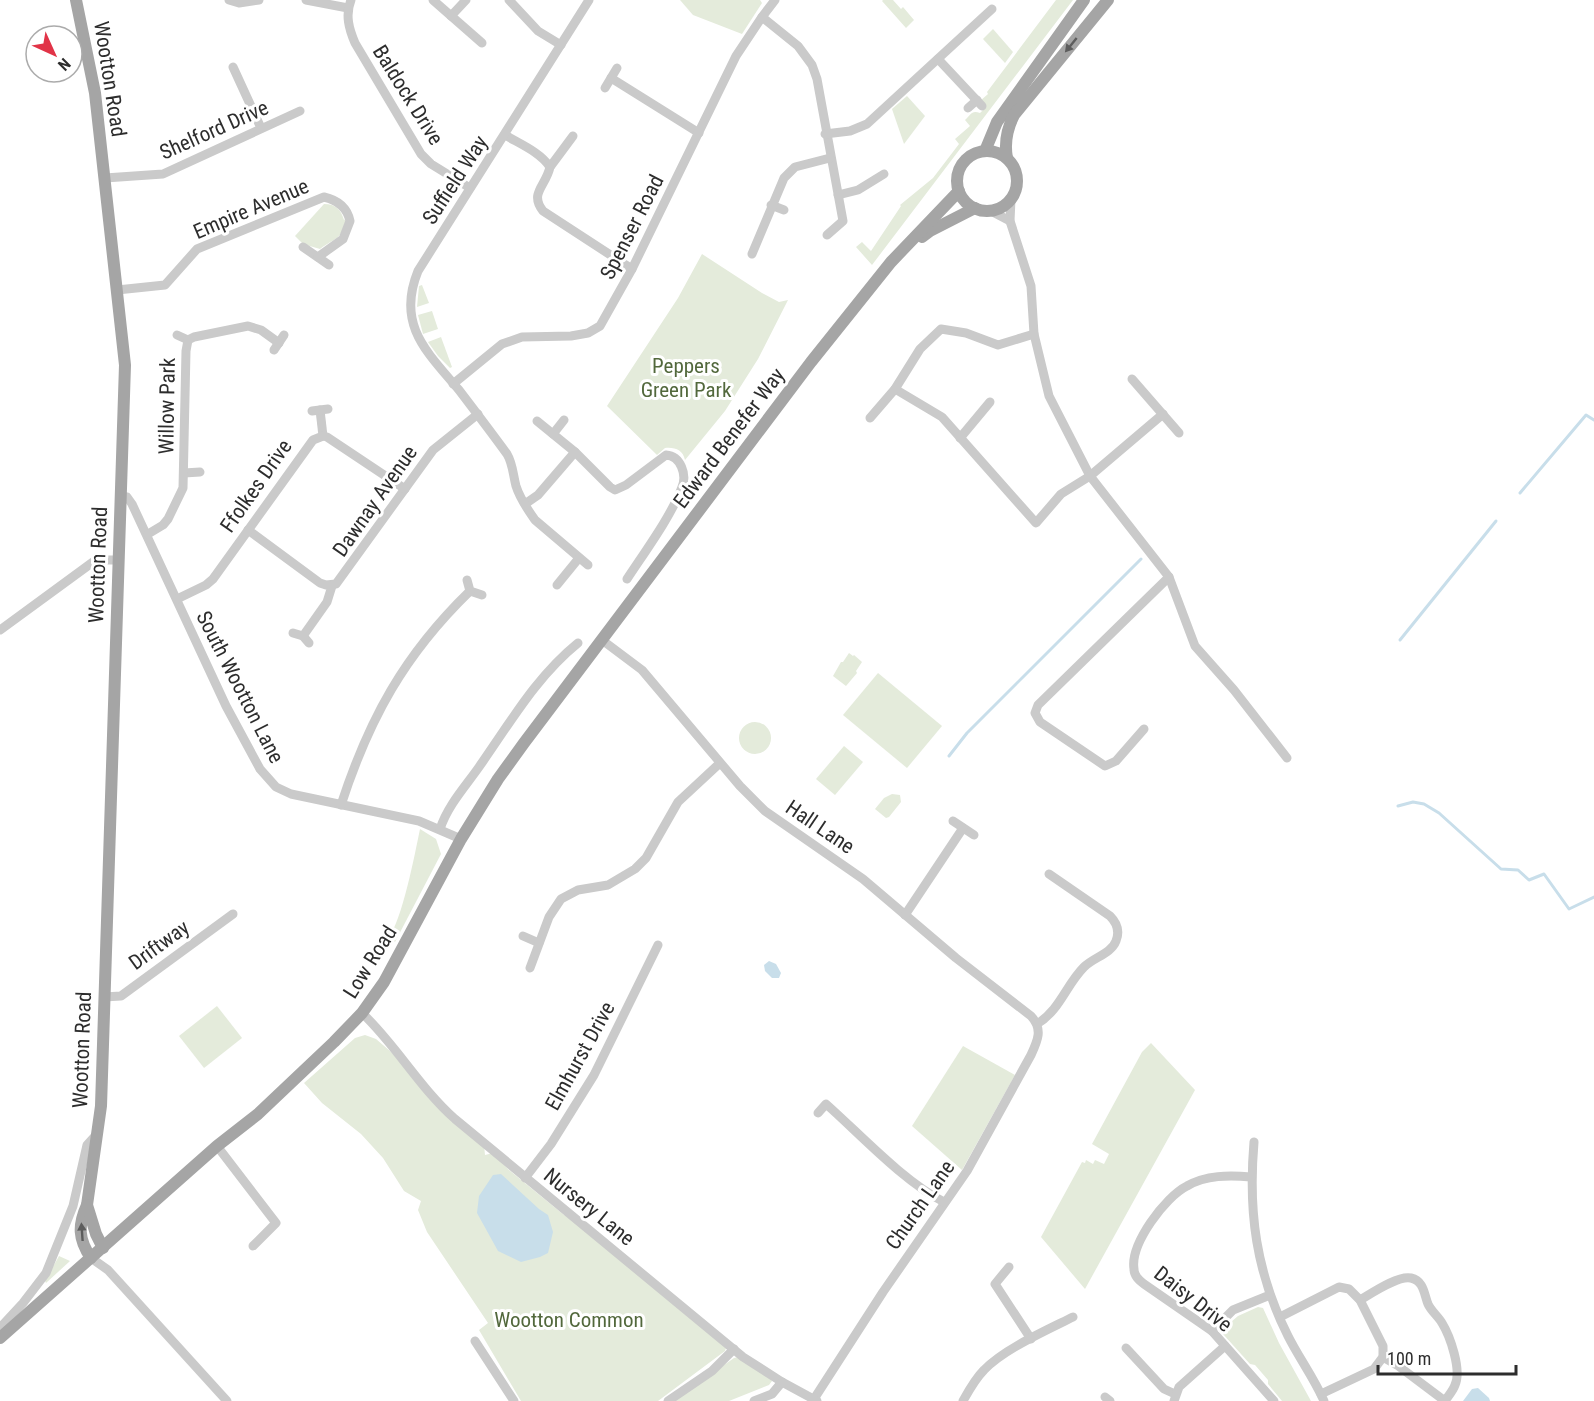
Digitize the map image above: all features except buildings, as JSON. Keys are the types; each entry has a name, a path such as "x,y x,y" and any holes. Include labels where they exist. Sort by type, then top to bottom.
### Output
{"main road":[{"name":"Wootton Road","path":"76,0 94,93 125,365 102,1084 87,1205 81,1219 79,1233 83,1247 91,1258"},
{"path":"985,151 997,122 1084,0"},
{"path":"1007,158 1005,140 1014,115 1108,0"},
{"path":"985,151 998,152 1007,158 1015,168 1017,176 1015,192 1011,199 1005,205 991,211 975,208 963,199 959,191 958,173 962,164 968,158 985,151"},
{"name":"Edward Benefer Way","path":"602,640 769,417 891,262 959,191"},
{"name":"Edward Benefer Way","path":"891,262 930,231 975,208"},
{"name":"Low Road","path":"0,1338 217,1146 258,1114 362,1013 384,982 461,839 498,779 602,640"},
{"name":"Wootton Road","path":"87,1205 103,1248"}],"street":[{"path":"229,0 239,3 259,0"},
{"path":"306,0 349,4"},
{"path":"433,0 482,43"},
{"path":"451,16 466,0"},
{"path":"509,0 538,31 561,45"},
{"name":"Suffield Way","path":"588,565 535,520 516,486 512,463 507,453 418,340 412,319 410,298 418,271 589,0"},
{"name":"Spenser Road","path":"453,384 502,344 522,338 588,333 600,326 632,269 736,56 775,0"},
{"name":"Baldock Drive","path":"349,4 349,29 355,43 421,154 431,164 470,188"},
{"path":"825,134 850,131 867,124 992,9"},
{"path":"762,17 798,46 812,65 817,79 825,134 845,232"},
{"path":"976,24 984,32"},
{"path":"938,59 980,103 968,108"},
{"path":"233,67 261,128"},
{"path":"605,88 618,68"},
{"path":"611,78 699,133"},
{"name":"Shelford Drive","path":"105,178 163,174 300,111"},
{"path":"505,135 537,154 550,167"},
{"path":"573,136 550,167 548,178 537,194 538,205 543,211 632,269"},
{"path":"752,254 779,186 789,171 800,165 830,158"},
{"path":"838,195 858,190 884,174"},
{"name":"Empire Avenue","path":"117,290 165,285 196,249 324,197 336,201 345,208 350,227 343,239 318,257"},
{"path":"1011,199 1010,221 1030,286 1034,334 1049,396 1090,476 1169,577 1195,646 1234,690 1287,758"},
{"path":"771,205 784,210"},
{"path":"991,211 1010,221"},
{"path":"827,235 843,222"},
{"path":"303,246 329,265"},
{"name":"Willow Park","path":"188,340 248,326 261,330 279,342"},
{"path":"870,418 896,389 921,349 941,329 966,333 998,345 1034,334"},
{"name":"Willow Park","path":"177,334 188,340"},
{"name":"Willow Park","path":"148,534 168,519 183,488 188,340"},
{"path":"1132,379 1179,433"},
{"path":"896,389 942,417 1034,525 1061,494 1090,476 1163,414"},
{"path":"960,438 990,402"},
{"path":"320,410 323,436"},
{"name":"Dawnay Avenue","path":"292,633 306,639 327,602 332,586 341,580 433,450 478,414"},
{"path":"554,434 564,420"},
{"path":"537,421 575,452 615,490 666,455 674,456 681,464 684,481 676,501 627,579"},
{"name":"Ffolkes Drive","path":"177,599 206,585 213,579 313,440 323,436 332,440 405,489"},
{"path":"525,504 538,495 575,452"},
{"name":"Willow Park","path":"184,472 200,472"},
{"name":"South Wootton Lane","path":"121,496 126,497 132,504 148,534 226,706 265,777 276,787 291,794 402,817 440,829 461,839"},
{"path":"120,516 134,517 141,522"},
{"name":"Dawnay Avenue","path":"248,530 320,583 332,586"},
{"path":"557,585 579,558"},
{"path":"0,630 93,562 118,560"},
{"path":"1144,729 1116,761 1105,766 1040,722 1035,713 1038,705 1169,577"},
{"path":"467,580 470,591"},
{"path":"470,591 482,595"},
{"path":"341,805 364,741 393,685 430,634 470,591"},
{"name":"Hall Lane","path":"602,640 642,670 720,763 765,811 849,869 956,958 1031,1016 1037,1024"},
{"path":"440,829 446,812 482,770 525,703 575,649"},
{"path":"530,968 549,917 561,899 578,890 608,885 627,876 653,847 678,802 720,763"},
{"path":"953,821 974,835"},
{"path":"905,915 963,828"},
{"path":"1037,1024 1052,1012 1086,964 1114,946 1118,932 1110,916 1049,874"},
{"name":"Driftway","path":"104,997 121,996 233,914"},
{"path":"523,936 539,943"},
{"name":"Elmhurst Drive","path":"525,1178 570,1115 594,1076 658,945"},
{"name":"Nursery Lane","path":"362,1013 444,1109 734,1349 782,1382 816,1400"},
{"name":"Church Lane","path":"816,1400 883,1292 967,1171 1032,1055 1039,1035 1037,1024"},
{"path":"818,1113 834,1096"},
{"path":"826,1104 913,1182 944,1202"},
{"name":"Wootton Road","path":"0,1328 46,1273 73,1206 87,1145 97,1134"},
{"path":"1254,1142 1251,1199 1256,1239 1270,1295 1280,1317 1322,1398 1374,1369 1383,1357 1383,1346 1360,1300 1349,1289 1339,1287 1280,1317"},
{"path":"217,1146 276,1223 253,1246"},
{"name":"Daisy Drive","path":"1251,1177 1229,1175 1207,1178 1187,1185 1168,1199 1154,1215 1134,1258 1134,1270 1137,1279 1212,1331 1274,1401"},
{"path":"103,1248 108,1270"},
{"path":"91,1258 108,1270 227,1401"},
{"path":"1009,1267 992,1281 1030,1339"},
{"path":"1360,1300 1399,1279 1410,1278 1419,1282 1425,1291 1429,1306 1450,1337 1458,1373 1456,1385 1445,1401 1383,1357"},
{"path":"1212,1331 1233,1310 1270,1295"},
{"path":"963,1401 985,1368 1030,1339 1073,1317"},
{"path":"475,1341 514,1401"},
{"path":"1126,1348 1174,1398 1179,1387 1225,1346"},
{"path":"668,1401 712,1371 734,1349"},
{"path":"754,1401 772,1394 782,1382"}],"green space":[{"path":"680,0 760,0 762,3 742,34 693,15"},
{"path":"883,0 893,0 901,9 903,7 914,20 906,28"},
{"path":"1056,0 1073,0 872,265 856,247 862,242 871,251 900,205 933,178 959,144 955,139 970,126 965,120 975,112 980,113 986,107 980,101 988,94 987,92"},
{"path":"993,29 1013,52 1005,63 983,39"},
{"path":"907,96 925,116 904,144 892,109"},
{"path":"324,204 335,206 344,220 346,219 340,235 320,249 303,244 295,236"},
{"name":"Peppers Green Park","path":"702,254 762,293 779,302 788,300 758,359 725,411 685,460 678,450 672,448 665,448 657,455 607,406 678,298"},
{"path":"422,285 429,303 417,307 419,286"},
{"path":"432,311 438,329 423,334 418,315"},
{"path":"441,337 452,367 450,368 428,342"},
{"path":"849,653 862,662 857,673 846,686 833,676"},
{"path":"878,673 942,726 907,768 843,715"},
{"path":"755,722 766,727 771,738 766,749 755,754 744,749 739,738 744,727"},
{"path":"844,746 863,762 835,795 816,779"},
{"path":"892,794 900,795 901,802 886,818 875,809 884,798"},
{"path":"420,829 436,839 441,854 395,942 388,938 403,903"},
{"path":"217,1006 242,1038 204,1068 179,1036"},
{"name":"Wootton Common","path":"365,1035 376,1039 390,1051 484,1145 485,1155 493,1153 509,1170 564,1215 572,1217 726,1348 725,1351 658,1401 521,1401 479,1330 488,1323 427,1232 418,1210 421,1201 404,1191 383,1158 361,1134 322,1103 304,1083 355,1038"},
{"path":"1151,1043 1195,1090 1085,1289 1041,1237 1082,1162 1085,1163 1086,1160 1093,1164 1095,1160 1104,1164 1109,1154 1092,1144 1142,1052"},
{"path":"963,1046 1015,1075 962,1170 912,1126"},
{"path":"59,1256 70,1261 46,1283 45,1281"},
{"path":"1258,1307 1263,1308 1279,1343 1311,1401 1282,1401 1255,1365 1250,1364 1223,1334 1224,1328 1238,1316"},
{"path":"738,1357 770,1377 772,1381 769,1385 729,1401 673,1401 734,1358"}],"water":[{"path":"769,961 776,964 781,973 779,978 772,978 765,971 764,965"},
{"path":"501,1174 548,1215 553,1232 548,1253 521,1262 498,1251 477,1213 479,1196 493,1175"},
{"path":"1478,1388 1490,1401 1463,1401 1472,1389"}],"waterway":[{"path":"1520,493 1586,415 1594,420"},
{"path":"1400,640 1496,521"},
{"path":"949,756 967,733 1141,559"},
{"path":"1398,806 1413,802 1424,804 1439,813 1501,869 1518,870 1529,880 1544,874 1569,909 1594,897"}]}
